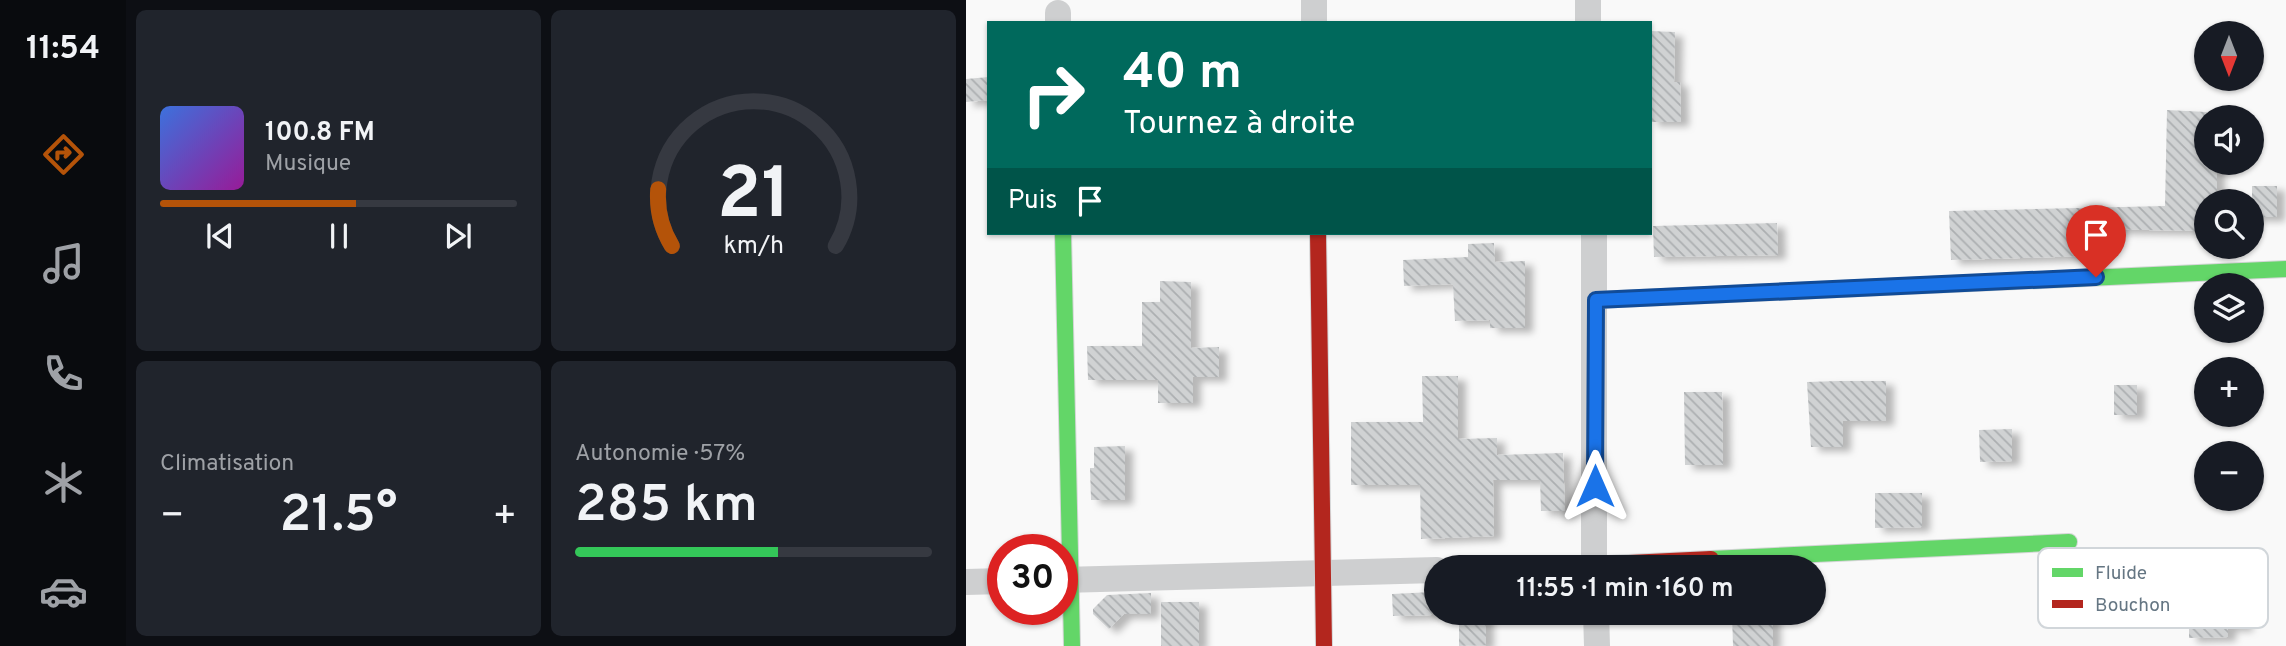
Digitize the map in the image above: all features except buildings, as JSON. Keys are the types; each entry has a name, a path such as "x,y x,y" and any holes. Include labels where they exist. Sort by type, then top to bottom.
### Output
{"street":[{"path":"1314,0 1314,21"},
{"path":"1588,0 1588,21"},
{"path":"1063,235 1066,534"},
{"path":"1318,235 1324,646"},
{"path":"1594,235 1594,555"},
{"path":"1596,300 2286,269"},
{"path":"1812,555 2069,542"},
{"path":"1078,580 1424,570"},
{"path":"966,582 987,581"},
{"path":"1070,625 1072,646"},
{"path":"1596,625 1597,646"}],"traffic: fast":[{"path":"1063,235 1072,646"},
{"path":"1596,300 2286,269"},
{"path":"1795,555 2069,542"}],"traffic: jam":[{"path":"1318,235 1324,646"}],"route":[{"path":"1595,486 1596,300 2096,277"}]}
